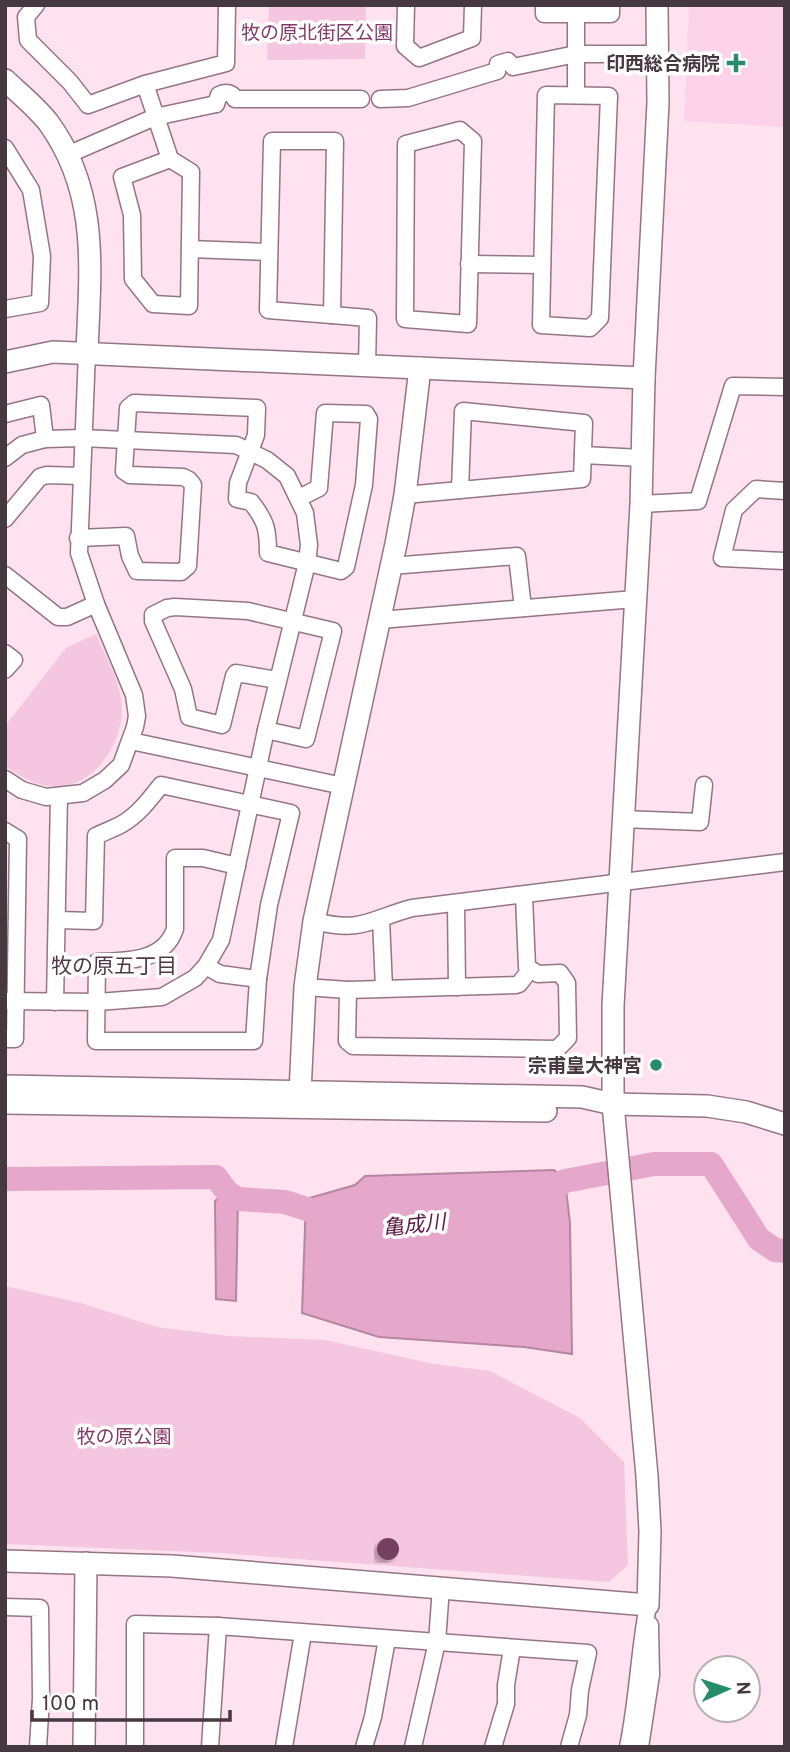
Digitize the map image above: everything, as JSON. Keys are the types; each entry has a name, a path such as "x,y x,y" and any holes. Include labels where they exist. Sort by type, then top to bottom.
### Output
{"street":[{"path":"36,5 26,17 28,40 70,82 88,105 145,84 226,63 227,5"},
{"path":"406,5 405,46 419,58 472,38 472,5"},
{"path":"544,5 544,14 611,14 611,5"},
{"path":"640,1747 651,1675 648,1605 650,1531 613,1104 613,1006 641,504 658,103 657,5"},
{"path":"576,14 576,95"},
{"path":"67,155 155,117 216,104 222,111 228,112 233,109 235,100 361,99 365,107 370,109 376,107 380,99 408,98 497,72 502,78 507,78 513,72 513,67 576,54 658,54"},
{"path":"5,80 35,107 48,123 67,155 83,196 90,236 78,538 83,569 134,695 136,716 131,741 121,765 105,780 83,793 46,796 22,790 5,779"},
{"path":"145,84 170,159 191,172 189,306 153,304 132,279 132,215 122,177 170,159"},
{"path":"545,95 576,95 609,96 600,318 590,328 541,325 545,95"},
{"path":"460,130 473,141 469,264 468,324 405,319 406,144 460,130"},
{"path":"332,315 335,141 272,141 268,310 368,318 367,366"},
{"path":"5,148 31,190 41,256 40,303 5,309"},
{"path":"190,249 269,252"},
{"path":"469,264 542,265"},
{"path":"5,362 53,352 87,352 645,378"},
{"path":"300,1093 305,987 314,921 405,495 421,368"},
{"path":"641,504 698,500 733,386 785,387"},
{"path":"78,538 127,536 130,556 137,571 181,572 188,566 192,485 189,480 183,477 130,475 124,471 128,408 134,403 257,408 256,435 238,483 237,499 251,502 264,518 268,553 341,571 346,566 364,485 369,419 366,414 325,413 319,488 299,498"},
{"path":"5,414 41,405 45,439"},
{"path":"405,495 460,491 582,479 584,423 463,411 460,491"},
{"path":"5,458 22,445 45,439 82,438 236,445 267,460 287,476 299,498 309,530 307,563 277,680 221,940 206,966 195,978 162,997 97,1002 10,1001"},
{"path":"583,455 642,458"},
{"path":"5,519 40,477 81,476"},
{"path":"785,491 756,489 734,510 722,558 785,561"},
{"path":"391,566 517,556 523,608"},
{"path":"5,575 58,617 68,617 96,604"},
{"path":"380,620 635,599"},
{"path":"266,730 306,739 332,631 248,611 175,607 153,615 153,621 183,689 189,717 222,725 236,673 277,680"},
{"path":"5,653 14,660 5,670"},
{"path":"131,741 343,786"},
{"path":"57,920 94,921 96,836 121,825 133,816 162,785 290,813 269,905 258,979 254,1041 96,1041 97,962 138,960 156,952 172,938 175,929 175,858 203,858 237,866"},
{"path":"622,820 700,822 704,785"},
{"path":"55,1002 59,796"},
{"path":"5,831 18,839 10,1001 15,1039 5,1039"},
{"path":"314,921 353,927 412,908 785,862"},
{"path":"348,990 348,1041 353,1046 557,1049 568,1038 568,983 560,973 538,974 530,970 526,963 524,896"},
{"path":"456,904 457,986"},
{"path":"381,919 384,988"},
{"path":"206,966 220,974 258,979"},
{"path":"305,987 348,990 516,985 530,970"},
{"path":"5,1086 582,1097 613,1104 707,1106 746,1112 785,1124"},
{"path":"5,1102 580,1112 613,1104"},
{"path":"5,1561 172,1566 648,1605"},
{"path":"84,1747 86,1563"},
{"path":"413,1747 437,1642 441,1587"},
{"path":"628,1747 637,1701 640,1645 648,1605"},
{"path":"5,1607 40,1608 41,1698 38,1747"},
{"path":"135,1747 135,1624 218,1626 588,1653 578,1715 569,1747"},
{"path":"210,1747 218,1626"},
{"path":"284,1747 303,1633"},
{"path":"364,1747 373,1717 387,1639"},
{"path":"493,1747 506,1704 512,1648"}],"shaded area":[{"name":"印西総合病院","path":"689,5 785,5 785,127 684,121"}],"green space":[{"name":"牧の原北街区公園","path":"269,5 366,5 365,59 267,60"},
{"path":"96,634 113,671 121,700 122,710 116,739 100,764 90,775 78,782 49,786 31,781 5,766 5,726 66,648"},
{"name":"牧の原公園","path":"5,1286 81,1303 157,1327 229,1336 325,1340 434,1364 490,1371 580,1418 624,1462 628,1565 609,1582 218,1553 5,1544"}],"water":[{"path":"554,1170 565,1181 570,1223 572,1354 524,1347 379,1337 302,1313 306,1199 355,1185 365,1176"},
{"path":"227,1192 238,1199 236,1301 216,1299 215,1201"}],"building":[{"path":"388,1538 396,1541 399,1549 396,1557 388,1560 380,1557 377,1549 380,1541"}],"waterway":[{"name":"亀成川","path":"536,1199 565,1181 654,1164 711,1164 759,1239 775,1250 785,1251"},
{"name":"亀成川","path":"5,1179 216,1177 227,1192 238,1199 285,1202 338,1219"}],"place":[{"name":"印西総合病院","path":"736,63"},
{"name":"宗甫皇大神宮","path":"656,1065"}],"district":[{"name":"牧の原五丁目","path":"114,966"}]}
